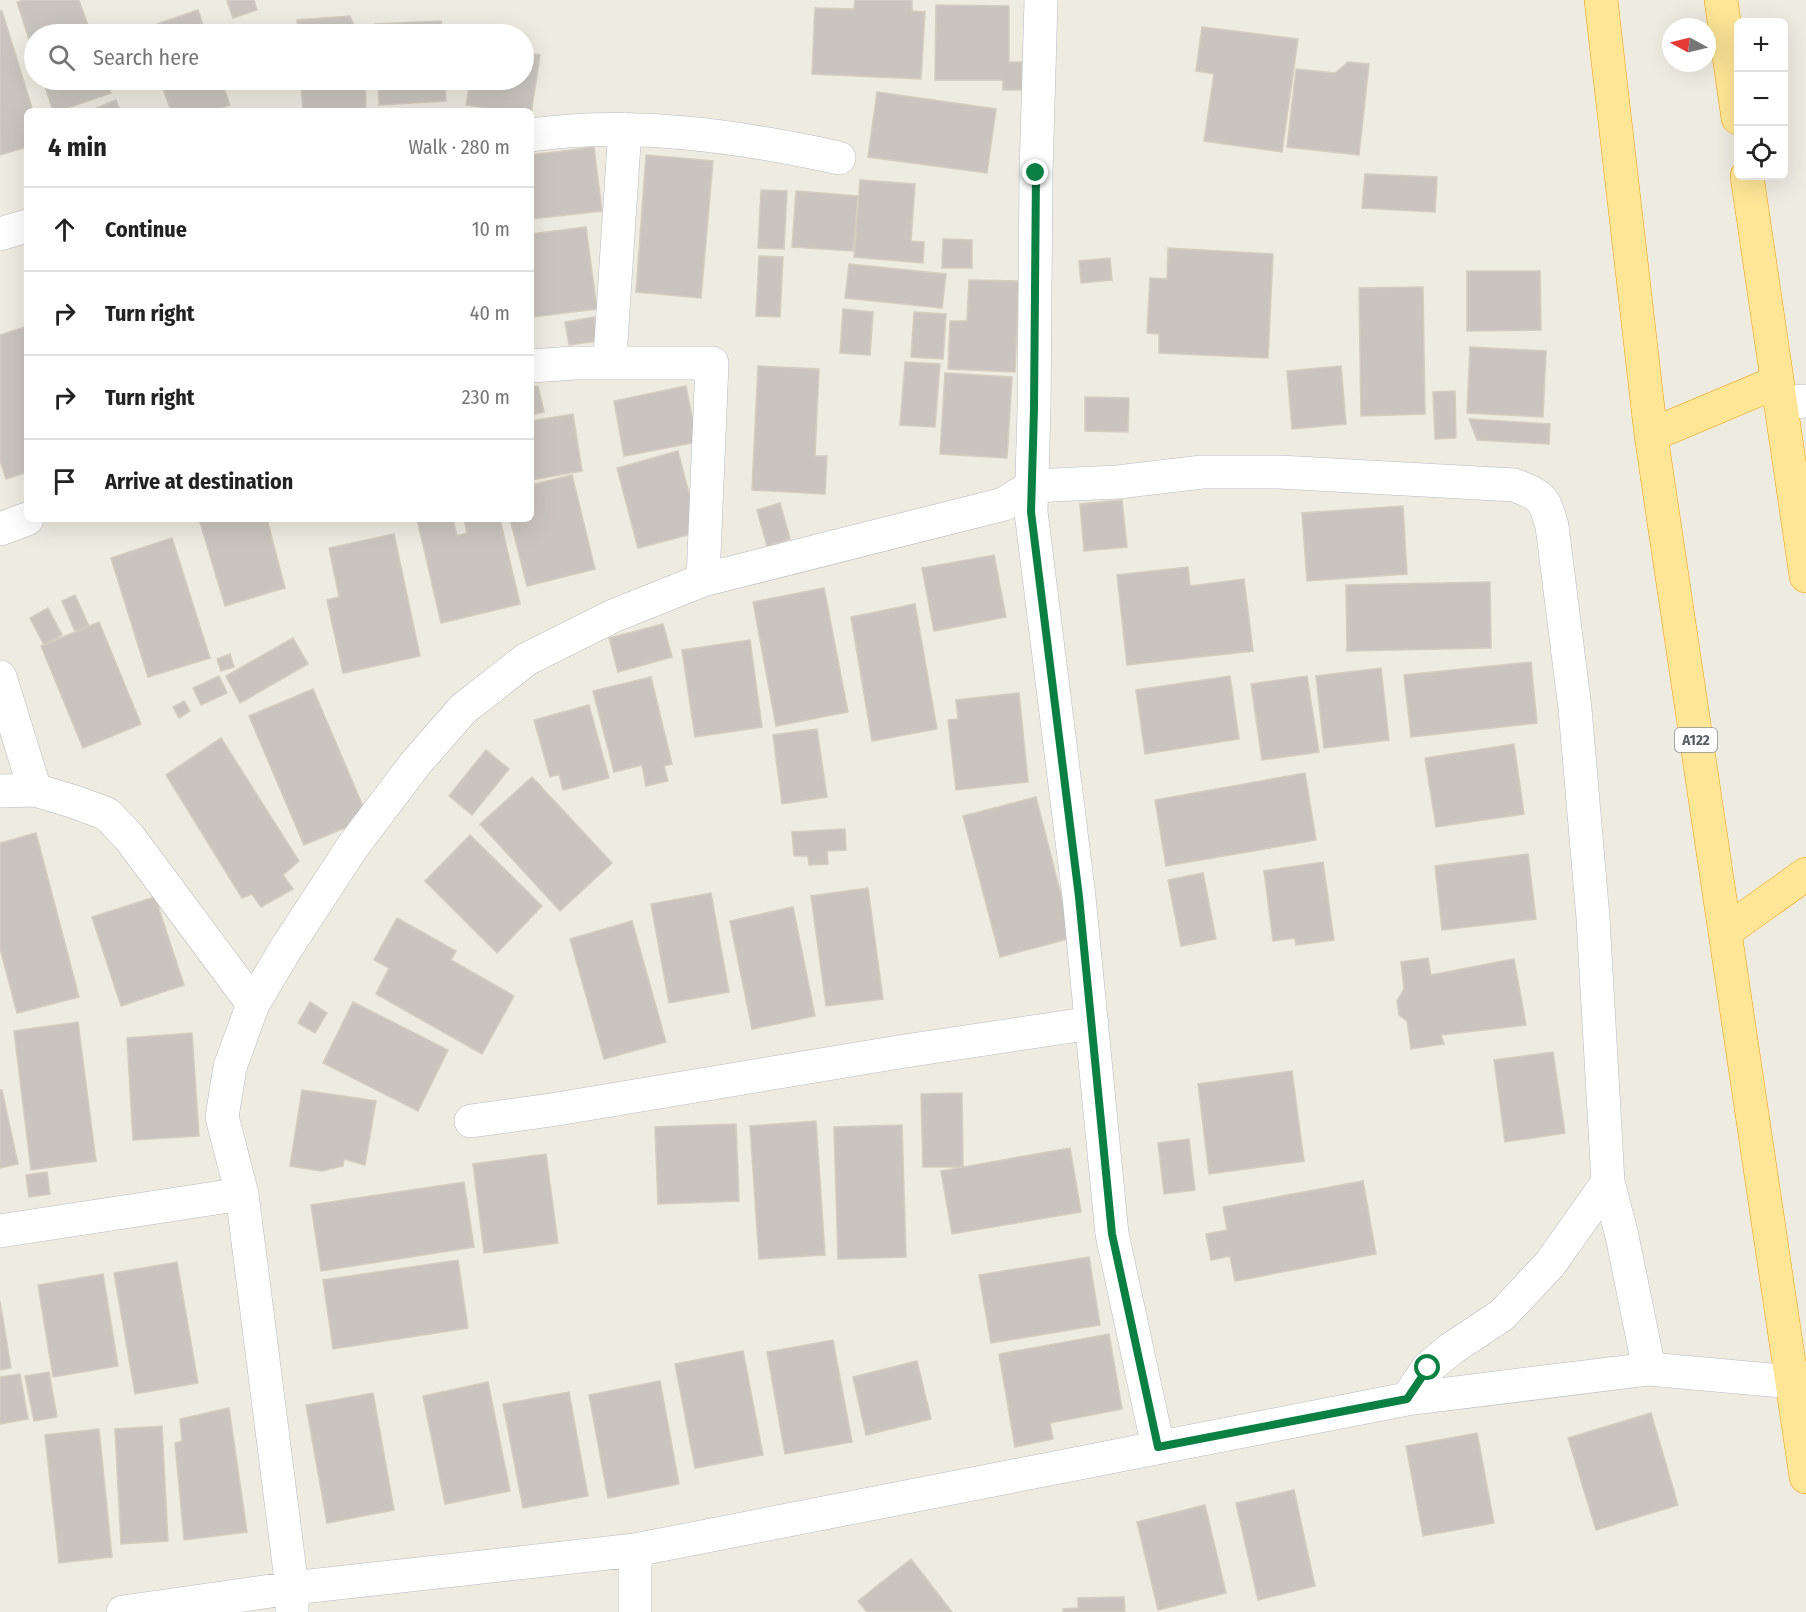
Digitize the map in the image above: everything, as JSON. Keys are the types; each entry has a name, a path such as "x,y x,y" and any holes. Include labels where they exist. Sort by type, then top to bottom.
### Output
{"highway":[{"name":"A122","path":"1601,0 1651,435 1725,932 1800,1380 1806,1477"},
{"path":"1721,0 1734,90"},
{"path":"1748,180 1788,396 1787,455 1806,576"},
{"path":"1651,435 1788,396"},
{"path":"1725,932 1806,874"}],"street":[{"path":"1041,0 1031,512 1092,1023 1112,1234 1158,1447"},
{"path":"534,135 625,129 727,138 838,158"},
{"path":"610,357 625,129"},
{"path":"0,234 24,227"},
{"path":"534,366 575,363 712,363 703,580"},
{"path":"292,1600 242,1194 222,1117 230,1067 253,1004 285,950 353,846 415,764 463,709 527,659 613,616 703,580 1004,504 1032,486 1118,482 1202,472 1279,472 1514,485 1534,493 1546,504 1553,536 1575,709 1593,918 1608,1182 1622,1236 1649,1368"},
{"path":"0,530 24,520"},
{"path":"0,676 35,790"},
{"path":"0,790 35,790 107,814 129,837 253,1004"},
{"path":"471,1120 551,1110 905,1051 1092,1023"},
{"path":"1407,1399 1428,1368 1450,1349 1502,1315 1550,1264 1608,1182"},
{"path":"0,1231 242,1194"},
{"path":"123,1612 292,1600 635,1550 1407,1399 1649,1368 1800,1380"},
{"path":"635,1550 635,1612"}],"building":[{"path":"79,0 87,24 24,24 17,2"},
{"path":"254,0 257,10 233,18 227,1"},
{"path":"855,0 912,0 912,11 925,12 921,79 812,74 815,8 854,9"},
{"path":"936,5 1009,6 1009,62 1022,62 1022,90 1003,90 1003,80 935,80"},
{"path":"198,10 203,24 157,24"},
{"path":"0,11 2,11 24,82 24,90 26,90 32,108 24,108 24,148 0,155"},
{"path":"350,16 354,24 297,24 297,20"},
{"path":"441,21 441,24 375,24"},
{"path":"1202,27 1298,39 1282,152 1204,141 1214,74 1196,71"},
{"path":"534,54 540,55 532,108 488,108 466,105 468,90 534,90"},
{"path":"1348,62 1369,64 1359,155 1287,147 1296,69 1335,73"},
{"path":"46,90 110,90 111,93 68,108 52,108"},
{"path":"164,90 225,90 230,105 221,108 170,108"},
{"path":"302,90 365,90 366,108 303,108"},
{"path":"378,90 445,90 446,101 379,105"},
{"path":"877,92 996,109 987,173 868,157"},
{"path":"116,100 119,108 97,108"},
{"path":"594,147 602,211 534,219 534,155"},
{"path":"646,155 713,161 701,298 636,292"},
{"path":"1365,174 1437,177 1435,212 1362,208"},
{"path":"860,180 915,184 911,241 924,242 923,263 854,257"},
{"path":"761,190 787,191 784,249 758,248"},
{"path":"796,191 858,196 853,251 792,247"},
{"path":"586,227 597,309 534,317 534,234"},
{"path":"943,239 972,240 972,268 942,268"},
{"path":"1168,248 1273,254 1268,358 1159,353 1159,334 1147,333 1150,278 1167,279"},
{"path":"759,256 783,257 780,317 756,316"},
{"path":"1110,258 1112,280 1081,283 1079,261"},
{"path":"849,264 946,274 942,308 845,298"},
{"path":"1467,271 1540,271 1541,330 1467,331"},
{"path":"969,280 1019,281 1015,372 948,369 950,321 967,321"},
{"path":"1423,287 1425,414 1361,416 1359,288"},
{"path":"843,309 873,312 870,355 840,353"},
{"path":"914,312 946,314 943,359 911,357"},
{"path":"594,317 597,341 569,345 565,322"},
{"path":"24,327 24,473 6,479 0,461 0,335"},
{"path":"1470,347 1546,351 1543,417 1467,413"},
{"path":"905,362 940,364 935,427 900,425"},
{"path":"758,366 819,369 815,456 827,456 825,494 752,490"},
{"path":"1341,366 1346,424 1292,429 1287,371"},
{"path":"945,373 1012,377 1007,458 940,454"},
{"path":"538,386 544,412 534,414 534,387"},
{"path":"686,386 697,442 624,456 614,401"},
{"path":"1455,391 1456,438 1435,439 1433,392"},
{"path":"1085,397 1129,398 1128,432 1085,431"},
{"path":"573,414 582,471 534,479 534,420"},
{"path":"1469,419 1550,424 1549,444 1477,440"},
{"path":"678,451 699,532 638,548 617,468"},
{"path":"572,475 595,569 527,586 511,522 534,522 534,484"},
{"path":"1122,500 1127,547 1084,551 1080,504"},
{"path":"780,503 790,539 767,546 757,510"},
{"path":"1403,506 1407,574 1307,581 1302,513"},
{"path":"200,522 268,522 285,588 225,606"},
{"path":"418,522 454,522 457,536 467,533 465,522 501,522 520,604 441,623"},
{"path":"394,534 420,656 343,673 327,600 339,597 329,548"},
{"path":"172,538 210,658 148,677 111,558"},
{"path":"994,555 1006,617 934,631 922,568"},
{"path":"1188,567 1190,586 1244,579 1253,651 1127,665 1117,575"},
{"path":"1490,582 1491,648 1347,651 1346,585"},
{"path":"824,588 848,712 776,726 753,602"},
{"path":"75,595 89,626 75,631 62,601"},
{"path":"915,604 937,729 872,741 851,617"},
{"path":"48,608 62,635 44,645 30,618"},
{"path":"99,622 141,724 83,748 41,646"},
{"path":"663,624 672,657 618,672 609,638"},
{"path":"293,638 308,664 240,703 226,676"},
{"path":"750,640 762,727 695,737 682,650"},
{"path":"230,654 234,667 221,671 217,659"},
{"path":"1531,662 1537,723 1411,737 1404,675"},
{"path":"1381,668 1389,740 1324,748 1316,676"},
{"path":"219,676 227,693 201,705 193,688"},
{"path":"1230,676 1239,739 1145,754 1136,690"},
{"path":"1307,676 1319,752 1262,760 1251,684"},
{"path":"651,677 672,764 664,766 668,781 646,786 642,765 614,772 593,691"},
{"path":"313,689 368,818 304,845 249,716"},
{"path":"1019,693 1028,782 956,790 948,720 958,719 956,700"},
{"path":"184,701 190,711 179,718 173,707"},
{"path":"589,705 609,778 563,790 559,774 550,777 534,720"},
{"path":"817,729 827,797 782,804 773,735"},
{"path":"221,738 299,861 283,875 293,889 261,907 252,894 242,898 166,775"},
{"path":"1514,744 1524,814 1436,827 1425,758"},
{"path":"486,750 509,769 472,815 449,796"},
{"path":"1305,773 1316,840 1166,866 1155,800"},
{"path":"532,777 612,863 560,911 480,824"},
{"path":"1036,797 1072,938 1000,957 963,816"},
{"path":"845,829 846,850 827,851 828,864 809,865 808,856 794,856 792,832"},
{"path":"36,833 79,997 17,1013 0,948 0,843"},
{"path":"470,835 542,906 497,953 425,881"},
{"path":"1528,854 1536,919 1442,930 1435,866"},
{"path":"1323,862 1334,940 1296,945 1295,938 1273,941 1264,871"},
{"path":"1203,873 1216,939 1181,946 1168,880"},
{"path":"868,888 883,999 826,1006 811,896"},
{"path":"711,893 729,992 669,1003 651,904"},
{"path":"155,897 184,985 121,1006 92,917"},
{"path":"793,907 815,1016 752,1029 730,921"},
{"path":"397,918 456,951 451,960 514,996 482,1054 376,994 389,968 374,960"},
{"path":"632,921 666,1042 604,1059 570,939"},
{"path":"1428,958 1431,975 1514,959 1526,1025 1441,1035 1444,1044 1411,1049 1407,1021 1399,1015 1397,1001 1404,989 1401,962"},
{"path":"310,1002 327,1013 315,1033 298,1023"},
{"path":"353,1002 448,1050 418,1111 323,1063"},
{"path":"78,1022 96,1161 31,1170 14,1031"},
{"path":"192,1033 199,1136 133,1140 127,1038"},
{"path":"1553,1052 1565,1133 1505,1142 1494,1060"},
{"path":"1292,1071 1304,1161 1209,1174 1198,1084"},
{"path":"0,1090 2,1090 18,1164 0,1168"},
{"path":"302,1090 376,1101 365,1165 344,1159 343,1166 322,1171 290,1166"},
{"path":"962,1093 963,1167 923,1167 921,1094"},
{"path":"816,1121 825,1255 759,1259 750,1126"},
{"path":"736,1124 739,1201 658,1204 655,1127"},
{"path":"902,1125 906,1257 838,1259 834,1127"},
{"path":"1189,1139 1195,1190 1164,1194 1158,1143"},
{"path":"1070,1148 1081,1212 952,1234 941,1171"},
{"path":"546,1154 558,1243 484,1253 473,1164"},
{"path":"47,1172 50,1194 29,1197 26,1175"},
{"path":"1363,1181 1376,1254 1235,1281 1230,1256 1211,1260 1206,1234 1227,1230 1223,1207"},
{"path":"464,1182 474,1247 321,1271 311,1205"},
{"path":"1089,1257 1100,1325 991,1343 979,1275"},
{"path":"458,1260 468,1328 333,1349 323,1280"},
{"path":"177,1262 198,1383 135,1394 114,1273"},
{"path":"103,1274 118,1366 53,1377 38,1285"},
{"path":"0,1301 11,1368 0,1370"},
{"path":"1109,1334 1122,1409 1050,1423 1053,1439 1015,1447 999,1354"},
{"path":"833,1340 852,1442 785,1454 767,1352"},
{"path":"743,1351 763,1455 695,1468 675,1364"},
{"path":"917,1361 931,1419 866,1435 853,1377"},
{"path":"49,1372 57,1417 34,1421 25,1376"},
{"path":"20,1374 28,1419 0,1424 0,1377"},
{"path":"660,1381 679,1484 608,1498 589,1395"},
{"path":"488,1382 510,1491 445,1504 423,1396"},
{"path":"569,1392 588,1496 523,1508 503,1404"},
{"path":"373,1393 394,1510 327,1523 306,1405"},
{"path":"229,1408 247,1532 184,1540 175,1443 182,1441 180,1419"},
{"path":"1651,1413 1678,1505 1596,1530 1568,1438"},
{"path":"162,1426 168,1541 121,1544 115,1429"},
{"path":"99,1429 112,1557 59,1563 45,1435"},
{"path":"1477,1433 1494,1523 1423,1536 1406,1446"},
{"path":"1294,1490 1315,1586 1258,1600 1236,1503"},
{"path":"1205,1505 1226,1593 1158,1610 1137,1522"},
{"path":"911,1559 952,1612 867,1612 858,1601"},
{"path":"1124,1597 1125,1612 1063,1612 1063,1609 1078,1608 1078,1598"}],"route":[{"path":"1036,173 1031,512 1079,897 1112,1234 1158,1447 1407,1399 1428,1368"}]}
